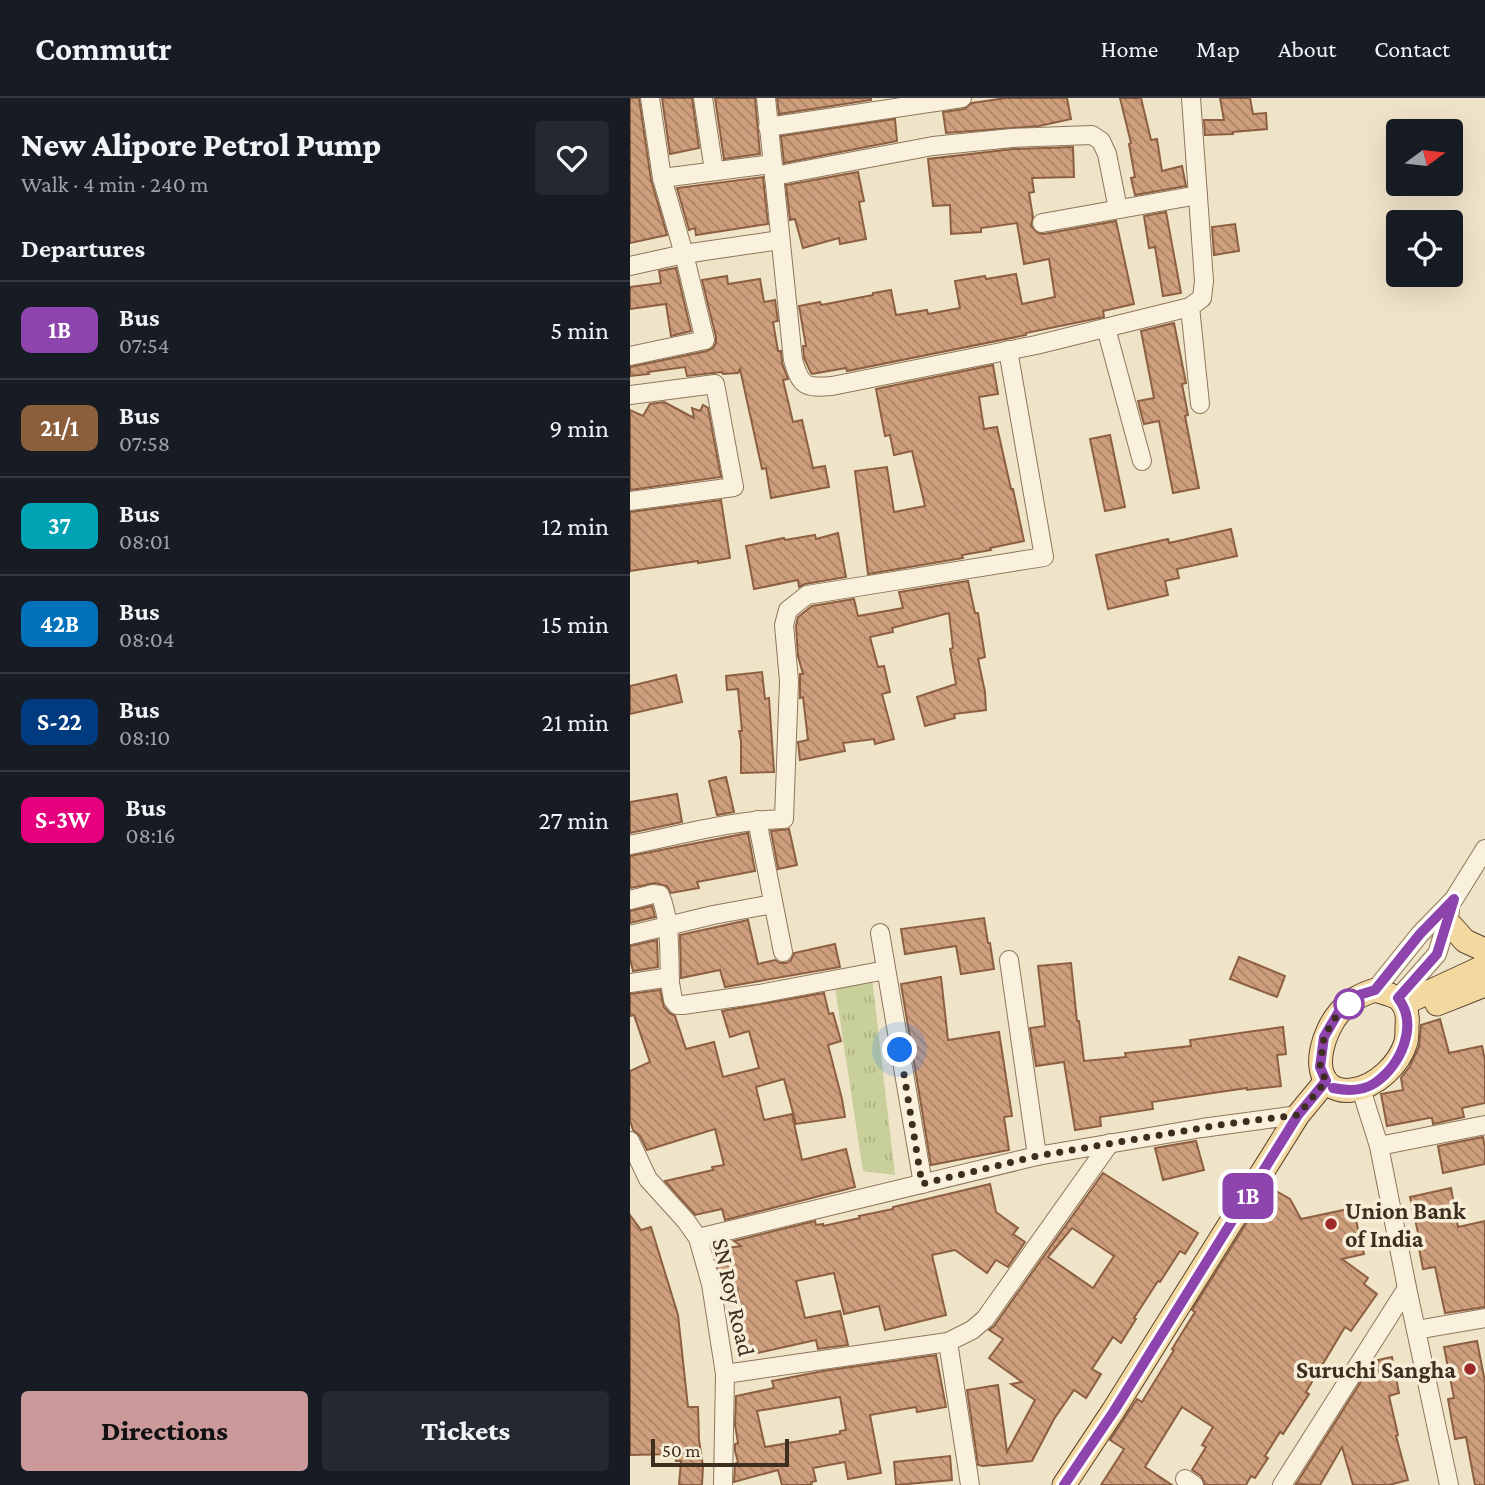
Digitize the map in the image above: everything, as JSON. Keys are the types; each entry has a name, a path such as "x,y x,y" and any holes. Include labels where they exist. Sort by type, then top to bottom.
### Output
{"main road":[{"path":"1450,910 1465,941 1485,950"},
{"path":"1403,1006 1485,966"},
{"path":"1403,1006 1406,1042 1394,1064 1375,1083 1361,1089 1346,1091 1333,1088 1326,1081 1320,1067 1324,1037 1338,1013 1359,995 1375,990 1403,1006 1485,985"},
{"path":"1064,1485 1114,1411 1298,1115 1326,1081"}],"street":[{"path":"630,356 705,341 662,178 650,98"},
{"path":"703,98 714,171"},
{"path":"766,98 793,360 799,379 812,387 832,386 1008,351 1190,307 1202,298 1204,281 1191,98"},
{"path":"768,127 962,98"},
{"path":"662,178 714,171 773,170 933,146 1013,138 1092,135 1101,141 1107,154 1118,209"},
{"path":"1042,223 1198,194"},
{"path":"630,266 684,254 780,240"},
{"path":"1190,307 1200,404"},
{"path":"1106,328 1142,461"},
{"path":"630,845 757,820 784,819 789,681 784,625 788,610 807,595 1044,556 1008,351"},
{"path":"630,395 715,384 734,487 630,502"},
{"path":"757,820 783,952"},
{"path":"1403,1006 1437,954 1450,910 1485,849"},
{"path":"630,900 653,894 660,895 667,925 670,983 673,1000 677,1005 748,996 886,970"},
{"path":"630,935 773,904"},
{"path":"1375,990 1420,934 1450,910"},
{"path":"880,933 922,1184"},
{"path":"1009,960 1037,1156"},
{"path":"630,983 664,978 670,983"},
{"path":"1361,1089 1379,1146 1449,1485"},
{"path":"698,1238 1037,1156 1225,1124 1298,1115"},
{"path":"1379,1146 1485,1125"},
{"name":"SN Roy Road","path":"630,1142 648,1179 698,1238 711,1284 726,1374 723,1485"},
{"path":"726,1374 948,1342 972,1330 985,1319 1110,1143"},
{"path":"630,1185 648,1179"},
{"path":"1282,1485 1407,1288"},
{"path":"1416,1330 1485,1318"},
{"path":"948,1342 970,1485"}],"green space":[{"path":"872,978 895,1175 863,1171 834,981"}],"building":[{"path":"630,98 639,98 651,180 667,235 630,243"},
{"path":"662,98 692,98 699,148 670,154"},
{"path":"715,98 755,98 760,154 724,159"},
{"path":"777,98 871,98 871,100 779,114"},
{"path":"1006,98 1067,98 1071,119 1039,126 946,133 943,112 964,109 972,103"},
{"path":"1120,98 1141,98 1151,140 1157,139 1162,171 1182,166 1186,186 1135,195 1131,178 1135,177 1129,144 1131,143"},
{"path":"1220,98 1250,98 1253,114 1266,113 1267,129 1205,135 1204,120 1224,120"},
{"path":"895,119 897,141 784,163 781,136"},
{"path":"1073,147 1074,177 1032,178 1034,192 1029,193 1033,217 1031,226 1038,233 1044,234 1116,221 1134,304 1103,311 1104,317 1026,335 847,371 846,368 811,373 804,358 803,346 806,346 799,306 820,302 821,305 891,290 896,315 927,310 928,314 960,308 955,281 1016,274 1022,304 1055,297 1049,259 1024,264 1017,223 981,228 981,232 951,234 950,205 933,206 928,159 1013,149"},
{"path":"858,172 864,201 859,202 866,239 840,244 839,238 803,248 795,219 790,220 786,185"},
{"path":"763,177 768,224 696,235 695,228 689,230 677,188"},
{"path":"1166,212 1181,293 1163,296 1155,247 1149,248 1144,216"},
{"path":"1235,224 1239,251 1214,255 1212,227"},
{"path":"676,268 691,331 671,336 666,304 630,309 630,287 661,283 659,271"},
{"path":"727,276 728,284 760,279 764,302 775,300 778,321 773,322 778,351 781,351 788,379 783,380 793,422 802,420 813,468 825,466 829,487 771,498 766,468 762,469 740,369 738,373 687,376 685,367 630,376 630,367 713,348 716,337 702,280"},
{"path":"1174,323 1186,383 1182,384 1188,415 1185,416 1199,488 1173,493 1159,421 1144,424 1138,401 1154,398 1141,331"},
{"path":"993,365 998,394 979,397 984,429 997,427 1024,541 962,555 963,558 868,574 855,471 887,467 894,512 925,506 912,451 894,455 890,435 885,436 876,389"},
{"path":"664,402 694,418 692,408 700,411 703,405 708,408 721,477 630,490 630,410 643,416 650,404"},
{"path":"1110,435 1125,507 1105,511 1090,439"},
{"path":"721,500 730,558 630,571 630,512"},
{"path":"1231,529 1237,556 1177,569 1179,578 1165,581 1168,595 1108,609 1096,555"},
{"path":"838,533 846,577 799,587 798,580 754,589 746,546 784,538 815,535 816,539"},
{"path":"968,581 975,613 978,613 985,657 978,659 986,710 954,714 955,718 925,726 917,697 956,684 950,649 953,648 949,613 892,628 893,632 870,637 878,667 884,666 890,692 882,694 894,739 875,744 874,739 843,743 845,751 800,760 798,742 808,740 803,697 800,698 800,674 803,674 798,656 798,617 812,606 854,599 858,616 903,608 899,592"},
{"path":"762,672 765,699 769,698 774,772 741,773 739,731 742,731 738,689 727,690 726,676"},
{"path":"676,675 682,702 630,714 630,686"},
{"path":"726,777 734,812 717,815 709,781"},
{"path":"677,794 682,822 630,833 630,802"},
{"path":"789,829 797,865 778,869 771,831"},
{"path":"748,833 755,871 697,882 699,888 671,893 667,886 655,883 630,888 630,856"},
{"path":"652,906 655,917 630,923 630,911"},
{"path":"984,918 994,969 961,974 956,946 905,954 901,929"},
{"path":"748,920 758,964 775,960 786,963 794,953 835,944 840,967 725,987 720,970 681,978 680,935"},
{"path":"657,940 658,967 633,971 630,946"},
{"path":"1239,957 1285,976 1277,997 1230,979"},
{"path":"1071,963 1084,1061 1126,1057 1125,1053 1191,1046 1190,1040 1283,1027 1286,1054 1277,1055 1281,1086 1247,1088 1152,1102 1153,1109 1100,1117 1101,1126 1075,1130 1064,1062 1036,1066 1030,1028 1045,1026 1038,966"},
{"path":"941,977 948,1040 999,1032 1012,1116 1004,1117 1009,1150 931,1165 901,984"},
{"path":"660,990 664,1007 675,1016 686,1049 714,1042 723,1077 759,1068 749,1031 730,1037 722,1011 824,993 829,1014 833,1013 841,1041 828,1045 845,1117 796,1124 784,1079 756,1087 764,1120 792,1114 802,1160 846,1149 855,1187 725,1220 722,1209 695,1215 665,1181 724,1165 715,1129 647,1150 630,1121 630,1071 650,1062 634,1015 630,1016 630,994"},
{"path":"1440,1019 1449,1053 1482,1046 1485,1060 1485,1103 1462,1108 1464,1117 1433,1124 1432,1118 1429,1118 1387,1126 1381,1094 1403,1090 1401,1078 1419,1047 1421,1025"},
{"path":"1483,1137 1485,1164 1443,1173 1438,1146"},
{"path":"1196,1141 1204,1170 1163,1180 1155,1148"},
{"path":"1103,1173 1198,1233 1185,1254 1180,1251 1160,1282 1158,1281 1121,1343 1113,1337 1092,1369 1101,1374 1086,1398 1074,1390 1054,1419 1032,1461 983,1466 978,1465 967,1390 998,1385 1007,1452 1035,1400 1011,1384 1022,1382 989,1358 1003,1339 989,1330","holes":["1072,1228 1114,1256 1093,1288 1048,1257"]},
{"path":"990,1184 996,1212 1018,1228 1013,1234 1025,1242 1008,1267 996,1260 987,1273 955,1250 932,1255 946,1315 885,1330 879,1306 844,1314 834,1273 796,1281 805,1318 840,1311 848,1345 818,1349 816,1340 748,1355 737,1288 723,1290 713,1250 741,1246 734,1241 815,1221 816,1225 823,1226"},
{"path":"1269,1187 1290,1199 1301,1219 1353,1208 1364,1254 1342,1259 1368,1278 1364,1284 1377,1294 1351,1331 1345,1327 1306,1392 1309,1394 1283,1434 1280,1432 1255,1478 1251,1476 1246,1485 1205,1485 1201,1476 1192,1470 1206,1447 1202,1445 1213,1427 1182,1407 1145,1467 1172,1485 1101,1485 1124,1449 1110,1440 1137,1399 1142,1402 1195,1312 1192,1310"},
{"path":"1451,1188 1458,1227 1485,1221 1485,1307 1445,1313 1435,1267 1423,1269 1410,1197"},
{"path":"630,1215 641,1230 651,1227 678,1315 688,1407 698,1407 702,1485 679,1485 681,1461 676,1461 675,1454 630,1455"},
{"path":"1477,1341 1485,1382 1485,1485 1475,1485 1466,1437 1455,1439 1448,1399 1454,1398 1444,1347"},
{"path":"936,1355 946,1407 917,1412 916,1407 870,1415 881,1473 848,1479 845,1462 813,1468 816,1481 811,1482 812,1485 782,1485 778,1470 734,1482 735,1464 738,1462 735,1451 735,1444 738,1443 735,1425 736,1396 774,1388 772,1381","holes":["840,1397 846,1430 840,1431 840,1434 765,1447 757,1411"]},
{"path":"1392,1357 1399,1393 1389,1396 1408,1480 1389,1485 1353,1485 1342,1447 1320,1485 1296,1484 1374,1361"},
{"path":"950,1456 952,1480 896,1485 894,1462"}],"bus line":[{"name":"1B","path":"1064,1485 1114,1411 1298,1115 1326,1081 1320,1067 1324,1037 1338,1013 1359,995 1375,990 1420,934 1454,899 1437,954 1398,998 1408,1016 1406,1042 1394,1064 1375,1083 1361,1089 1346,1091 1333,1088"}],"place":[{"name":"Union Bank of India","path":"1331,1224"},
{"name":"Suruchi Sangha","path":"1470,1369"}],"route":[{"path":"900,1050 922,1184 1037,1156 1225,1124 1298,1115 1326,1081 1320,1067 1324,1037 1338,1013 1359,995 1349,1004"}]}
